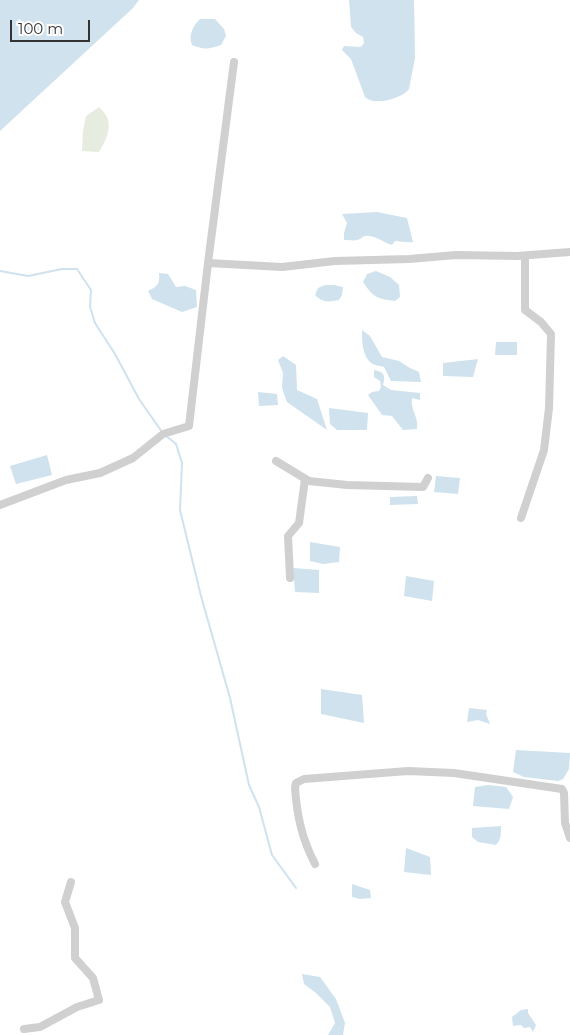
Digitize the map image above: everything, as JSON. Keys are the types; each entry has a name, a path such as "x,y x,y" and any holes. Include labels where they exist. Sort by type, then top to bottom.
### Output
{"street":[{"path":"0,505 66,480 100,473 133,458 164,434 189,426 234,62"},
{"path":"208,263 282,267 335,261 409,259 456,255 525,256 570,252"},
{"path":"521,518 544,450 548,408 550,334 541,322 525,310 525,256"},
{"path":"276,461 309,481 347,485 423,487 428,478"},
{"path":"290,578 288,536 299,524 305,479"},
{"path":"315,864 307,849 299,822 295,788 296,783 304,779 408,771 454,773 562,789 564,793 565,823 570,838"},
{"path":"24,1030 40,1028 77,1007 99,1000 93,978 75,958 75,928 65,902 71,882"}],"shaded area":[{"path":"99,107 106,116 109,126 105,140 99,152 82,151 86,116"}],"water":[{"path":"0,0 139,0 133,8 0,131"},
{"path":"349,0 414,0 415,58 409,89 400,96 381,101 369,100 365,97 351,59 342,50 344,46 360,47 364,43 363,37 351,27"},
{"path":"200,19 215,19 224,29 226,36 221,45 200,48 192,45 192,31"},
{"path":"377,212 407,218 413,242 395,241 392,245 374,237 366,236 359,240 344,240 347,223 342,214"},
{"path":"376,271 390,277 399,285 400,297 395,301 376,296 363,282 367,274"},
{"path":"159,273 168,274 176,287 185,286 196,290 197,307 182,312 152,299 148,291 158,284"},
{"path":"325,285 343,287 339,300 326,301 315,295 318,288"},
{"path":"362,330 370,336 382,357 399,361 419,372 421,382 391,381 384,367 375,365 368,360 363,348"},
{"path":"496,342 517,342 517,355 495,355"},
{"path":"283,356 296,365 297,390 317,399 327,430 287,402 282,387 283,373 278,360"},
{"path":"478,359 473,377 443,376 443,363"},
{"path":"374,370 383,374 383,385 391,390 420,393 420,400 412,398 417,429 403,430 392,416 382,415 368,395 379,391 381,387 380,381 374,377"},
{"path":"258,392 277,394 278,405 259,406"},
{"path":"329,408 368,413 367,430 337,430 330,424"},
{"path":"47,455 52,475 16,484 10,466"},
{"path":"436,476 460,478 458,494 434,492"},
{"path":"417,496 418,504 390,505 390,497"},
{"path":"310,542 340,547 339,562 323,564 310,561"},
{"path":"293,568 319,570 319,593 295,592"},
{"path":"406,576 434,581 432,601 404,596"},
{"path":"321,689 362,695 364,723 321,714"},
{"path":"469,708 487,710 486,714 490,724 478,720 467,722"},
{"path":"516,750 570,753 569,769 563,779 558,781 524,777 513,772"},
{"path":"488,785 506,787 513,797 509,809 473,806 475,787"},
{"path":"501,826 500,839 496,845 478,842 472,837 472,828"},
{"path":"406,848 430,857 431,875 404,872"},
{"path":"352,884 370,890 371,898 360,899 352,897"},
{"path":"302,974 320,977 336,999 345,1023 343,1035 328,1035 335,1023 330,1007 304,984"},
{"path":"528,1009 528,1013 536,1025 533,1032 530,1027 513,1026 512,1017 521,1010"}],"waterway":[{"path":"0,271 28,276 62,269 77,269 91,290 90,307 95,323 115,354 139,399 162,432"},
{"path":"165,435 176,444 182,463 180,510 201,596 230,698 249,785 259,807 272,855 296,888"}]}
